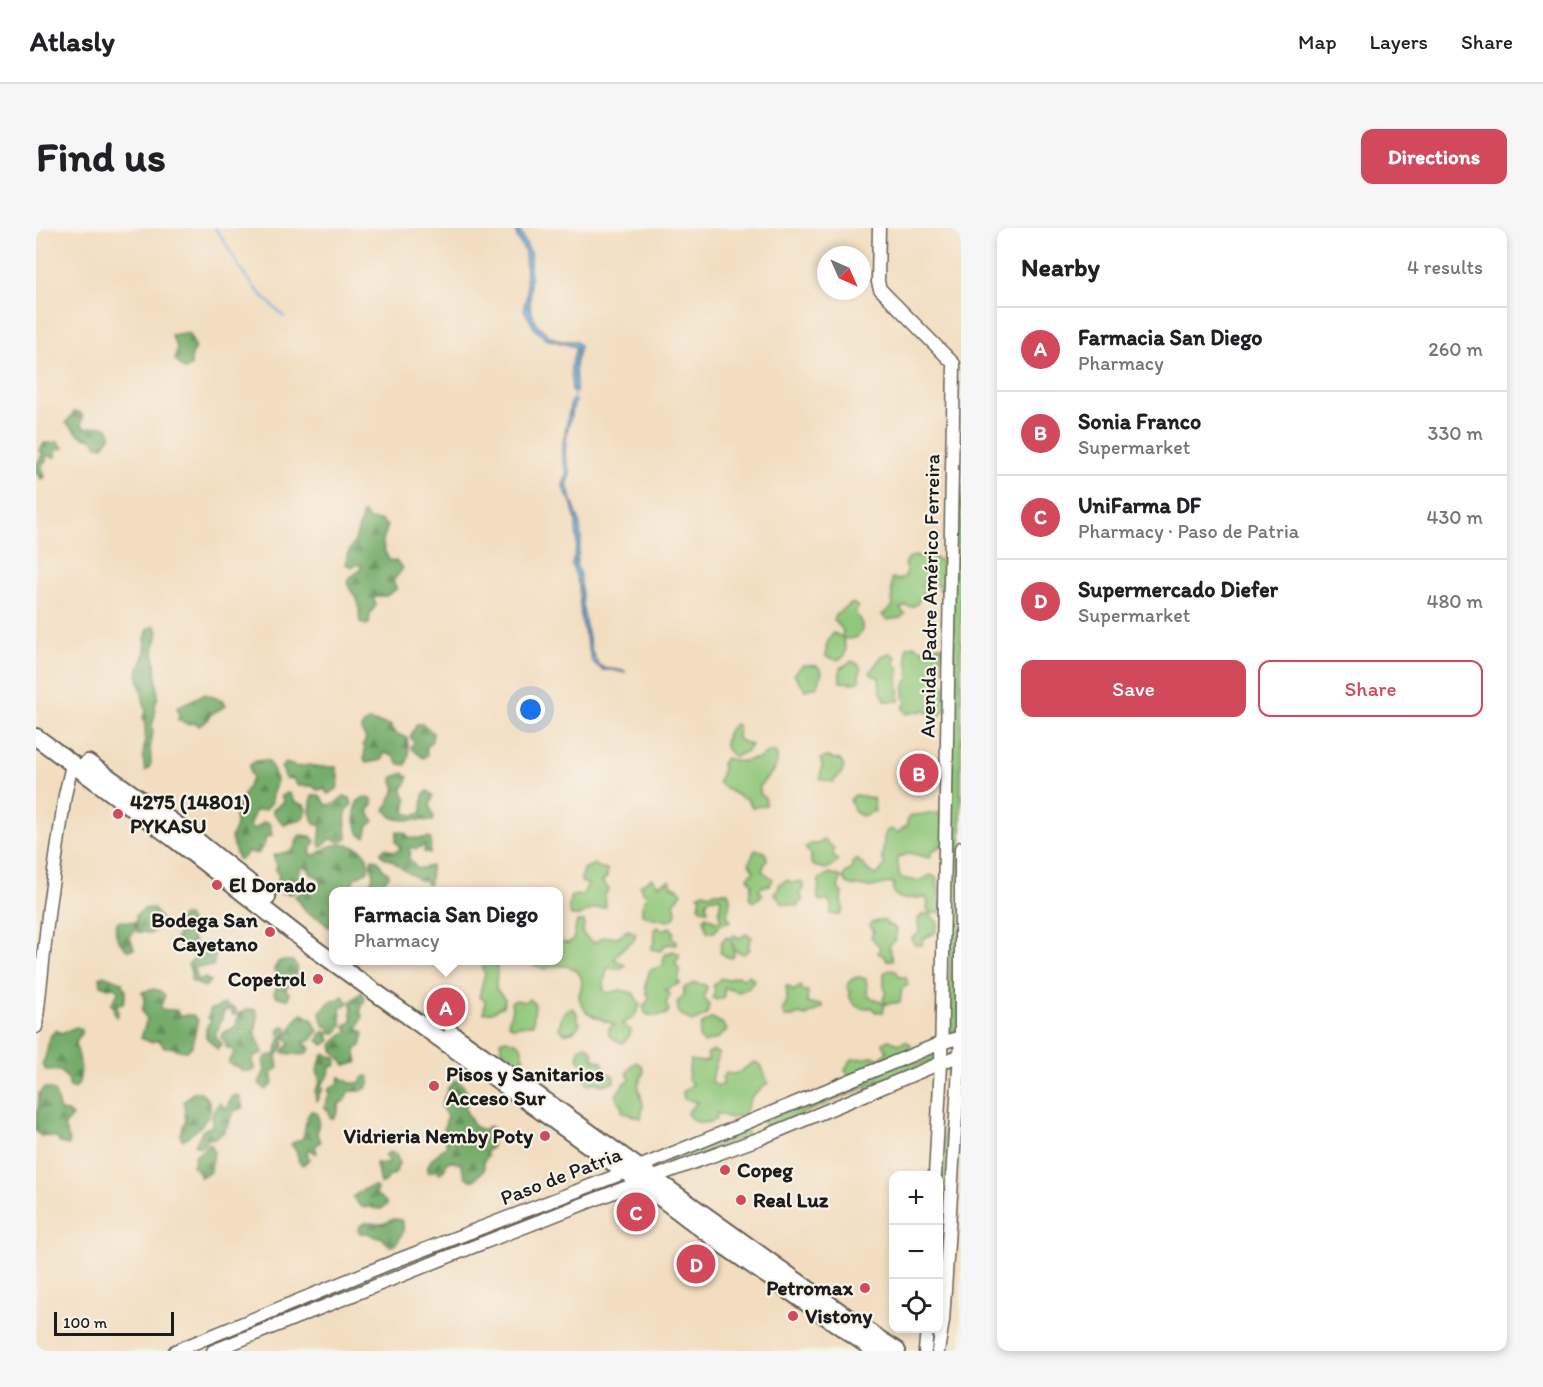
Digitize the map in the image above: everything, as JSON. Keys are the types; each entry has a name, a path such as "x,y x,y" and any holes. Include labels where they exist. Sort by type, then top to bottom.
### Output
{"highway":[{"path":"36,723 75,760"},
{"path":"36,737 181,828 323,946"},
{"path":"350,965 897,1351"},
{"path":"356,965 645,1174 726,1247 876,1351"}],"street":[{"name":"Avenida Padre Américo Ferreira","path":"879,228 878,282 880,289 957,364 941,1064 935,1171"},
{"path":"36,1027 49,906 65,795 75,760"},
{"path":"938,1351 960,1055 961,848"},
{"name":"Paso de Patria","path":"213,1351 645,1174 659,1157 960,1037"},
{"name":"Paso de Patria","path":"174,1351 395,1261 645,1174 768,1135 960,1055"},
{"path":"759,1117 768,1135"},
{"path":"739,1125 746,1143"}],"green space":[{"path":"189,334 195,346 191,366 185,370 175,360 177,347 171,335"},
{"path":"74,412 80,412 83,417 81,424 85,428 103,426 109,429 111,435 103,446 97,446 94,440 81,436 66,423"},
{"path":"57,441 64,448 57,449 55,457 46,456 46,462 41,464 45,477 41,479 36,473 36,466 43,453 39,451 44,443"},
{"path":"961,485 961,1032 953,1033 949,1029 954,489"},
{"path":"363,513 369,520 382,521 387,526 383,541 384,550 389,560 396,561 403,568 393,581 397,589 386,596 375,596 376,605 370,614 369,624 366,625 360,623 357,599 348,584 348,579 362,566 358,564 352,567 346,564 347,555 355,541"},
{"path":"929,556 940,561 946,559 947,588 941,591 933,580 926,581 921,586 924,592 917,604 900,609 905,614 900,618 887,620 882,615 893,606 892,578 899,580 905,577 907,571 905,564 909,558"},
{"path":"853,603 858,607 855,613 862,628 859,636 850,639 843,638 846,650 844,656 838,660 826,657 827,644 833,633 842,637 843,630 834,620 836,614"},
{"path":"154,625 158,631 154,651 158,697 152,725 151,763 145,771 143,718 146,711 137,674 145,654 148,629"},
{"path":"913,645 926,651 934,645 944,648 940,660 942,673 937,676 939,683 945,686 947,707 937,719 930,716 926,710 907,714 903,709 906,702 904,695 906,682 909,679 906,651 907,647"},
{"path":"890,653 896,657 894,663 899,668 899,701 886,701 880,690 879,677 873,676 870,672 882,656"},
{"path":"852,661 861,669 860,681 840,682 840,668"},
{"path":"803,665 817,666 822,671 818,686 805,690 794,674"},
{"path":"204,694 222,700 226,706 211,714 208,720 199,726 196,723 187,724 178,720 177,707"},
{"path":"368,721 390,725 395,733 407,738 409,755 406,765 399,764 393,756 384,753 382,760 366,763 363,745 366,739 361,730"},
{"path":"417,724 423,724 433,733 432,741 426,747 427,755 423,758 411,748 414,742 410,737"},
{"path":"735,724 738,726 737,739 751,745 747,751 734,757 725,747 728,731"},
{"path":"769,752 775,752 777,761 774,770 760,786 760,793 765,798 766,805 753,808 747,799 731,792 718,782 723,769 722,763 726,758 742,762 758,759"},
{"path":"827,757 840,760 844,766 833,782 820,779 822,765 820,759"},
{"path":"256,761 268,761 275,776 272,802 265,810 255,811 249,826 254,830 264,822 270,824 272,836 265,837 265,843 258,854 248,852 238,859 231,838 236,826 236,804 253,777 250,765"},
{"path":"285,763 297,767 310,765 336,767 339,780 337,789 328,794 324,789 298,786 292,778 285,779 281,768"},
{"path":"404,773 408,776 402,789 407,800 405,813 420,814 423,795 428,791 433,796 430,806 433,821 396,819 385,810 396,788 393,777"},
{"path":"287,793 294,802 304,805 307,811 302,820 284,825 273,809 284,802 281,796"},
{"path":"312,795 319,795 327,805 334,804 344,796 350,798 352,804 345,820 347,838 341,842 331,839 321,847 319,844 321,826 314,824 310,812"},
{"path":"855,795 873,798 875,811 862,816 855,812 850,800"},
{"path":"364,797 372,799 373,804 368,811 374,821 367,827 366,837 360,835 354,818 357,802"},
{"path":"940,813 943,818 944,844 932,851 930,858 910,853 897,858 900,878 919,881 931,875 937,878 938,899 943,903 940,913 932,913 927,909 926,897 903,899 896,896 893,890 894,883 864,887 848,884 843,878 857,859 871,873 877,875 885,865 882,858 885,832 891,829 897,833 907,825 908,818 913,815"},
{"path":"397,831 405,833 410,838 429,837 431,839 430,853 424,852 425,845 416,849 411,847 408,857 417,869 431,866 430,884 427,885 425,880 419,880 382,856 381,852 385,848 394,852 401,849 396,842"},
{"path":"300,835 311,836 315,841 310,852 312,855 317,855 333,845 344,845 360,849 367,857 368,871 354,878 352,887 329,887 329,927 321,919 308,914 295,896 309,886 321,884 320,878 311,874 308,868 301,867 298,879 293,882 294,892 292,894 283,893 276,886 279,875 275,870 277,865 273,856 289,852"},
{"path":"824,840 834,848 833,854 838,860 826,869 814,866 811,862 811,855 805,848"},
{"path":"755,850 765,852 767,859 762,871 773,879 770,885 761,887 759,890 763,895 753,902 749,897 752,884 748,877 754,871 749,863"},
{"path":"372,859 378,860 389,874 384,881 385,887 367,887 367,884 372,881 373,871 370,865"},
{"path":"595,864 607,870 607,877 602,882 609,889 605,895 606,907 593,909 579,916 571,916 570,897 582,896 588,884 581,882 583,869"},
{"path":"830,873 841,877 838,888 842,893 843,909 840,915 830,914 832,907 828,901 818,899 819,879"},
{"path":"652,878 658,885 670,880 672,886 678,888 682,893 674,903 675,917 669,921 642,914 642,906 647,895 642,891 640,885"},
{"path":"787,880 793,883 800,881 803,883 803,889 799,894 803,899 797,906 781,903 774,893 779,888 779,884"},
{"path":"704,892 710,894 728,892 729,895 727,915 731,921 721,924 714,932 707,932 704,919 706,916 715,921 721,920 719,913 721,899 719,897 709,899 706,904 708,910 701,909 699,907 701,897 698,895"},
{"path":"153,908 161,919 158,927 151,934 137,932 136,915 144,909"},
{"path":"929,913 938,923 935,933 923,939 922,945 915,945 911,939 919,933 918,919"},
{"path":"187,916 194,928 191,938 195,942 192,949 184,952 175,940 182,927 179,922"},
{"path":"881,920 893,926 897,931 896,939 889,946 893,960 887,961 878,953 880,947 871,937 874,931 870,926"},
{"path":"118,921 135,922 135,929 130,937 134,949 127,950 121,944 116,933"},
{"path":"577,921 584,921 583,934 593,943 604,937 617,937 628,930 636,933 634,940 614,959 625,965 620,969 607,968 603,989 607,993 621,990 633,993 640,1005 634,1017 622,1024 631,1030 623,1043 609,1035 609,1028 615,1025 585,1010 579,997 582,983 576,970 559,965 563,965 563,942 573,940"},
{"path":"657,927 663,930 670,927 674,932 672,938 677,942 676,945 667,944 660,951 651,949 655,940 654,930"},
{"path":"746,934 752,937 748,946 750,949 744,954 734,950 732,942 734,956 732,958 720,952 722,941 727,937 731,939 734,935 740,938"},
{"path":"205,943 222,947 223,950 216,954 213,966 195,969 196,979 205,978 210,981 205,987 191,981 188,964 197,957 196,951"},
{"path":"673,951 679,954 675,963 680,971 678,981 680,983 665,990 670,994 666,1004 669,1010 666,1015 646,1014 643,1007 649,999 646,985 650,970 663,966 664,955"},
{"path":"279,961 292,961 297,966 295,976 285,989 289,993 288,999 278,997 274,993 279,981 274,969"},
{"path":"484,965 497,967 496,989 505,999 503,1006 492,1012 484,1013 485,1000 479,997 485,974 482,968"},
{"path":"535,965 559,965 552,966 545,969"},
{"path":"890,970 896,971 900,977 906,977 908,985 902,988 900,1002 887,1004 883,999 886,993 884,973"},
{"path":"103,975 122,982 126,991 124,1003 121,1005 117,1003 116,1017 111,1004 119,991 114,987 108,988 101,985 100,977"},
{"path":"749,975 754,980 749,988 739,992 725,988 723,998 716,1000 713,998 715,989 713,986 721,978 727,980 737,976 743,979"},
{"path":"859,977 866,979 868,996 885,1004 883,1012 876,1012 871,1007 863,1009 852,1002 849,996 851,993 847,987 848,983"},
{"path":"694,983 707,987 704,997 709,1005 707,1015 692,1022 679,1013 677,1003 684,995 684,988"},
{"path":"786,986 793,991 801,986 803,991 808,991 807,1002 809,1004 821,1004 823,1007 806,1016 799,1014 785,1017 782,1011 787,1002"},
{"path":"154,989 165,995 160,1008 176,1010 180,1015 193,1015 198,1020 192,1046 187,1051 164,1047 159,1040 150,1042 141,1038 147,1019 142,1011 145,998 142,992"},
{"path":"362,992 365,998 360,1012 363,1017 358,1028 364,1033 361,1046 355,1049 358,1061 345,1065 333,1050 332,1045 341,1035 348,1032 345,1027 353,1020 350,1002"},
{"path":"343,996 348,1002 340,1008 342,1026 336,1033 328,1035 330,1041 323,1045 318,1040 321,1034 325,1031 327,1035 330,1032 328,1027 323,1025 320,1012 331,1001"},
{"path":"530,999 535,1004 533,1024 513,1027 508,1023 512,1009 511,1002 517,1000 524,1002"},
{"path":"224,1004 236,1009 236,1013 233,1015 231,1010 226,1010 223,1013 215,1036 222,1044 217,1049 206,1037 206,1028 211,1020 208,1018 210,1010"},
{"path":"572,1008 577,1013 580,1023 574,1031 564,1033 559,1028 562,1015"},
{"path":"249,1009 256,1010 258,1020 256,1034 263,1053 254,1056 252,1062 255,1068 252,1071 242,1071 238,1066 235,1067 229,1063 233,1049 227,1048 221,1037 224,1032 236,1027 238,1014"},
{"path":"303,1014 313,1020 318,1032 310,1041 303,1042 310,1048 309,1051 303,1055 284,1053 283,1051 290,1044 285,1037"},
{"path":"712,1018 723,1024 727,1030 717,1039 704,1043 699,1038 701,1025"},
{"path":"282,1026 288,1028 283,1041 284,1045 276,1058 279,1068 271,1073 273,1083 266,1090 259,1083 265,1070 263,1061 267,1056 275,1055 281,1037 278,1031"},
{"path":"76,1027 82,1029 75,1045 80,1061 80,1080 75,1089 69,1087 69,1080 60,1071 46,1070 42,1065 49,1039 53,1033 56,1030 61,1033"},
{"path":"506,1039 519,1043 524,1057 520,1062 513,1064 503,1054 500,1041"},
{"path":"889,1040 899,1044 906,1041 911,1045 909,1051 850,1076 845,1071 852,1059 873,1056 879,1059 887,1052 883,1043"},
{"path":"585,1045 594,1053 592,1055 595,1060 601,1061 607,1073 613,1075 614,1082 601,1085 595,1082 588,1085 581,1074 584,1068 578,1057 579,1050"},
{"path":"935,1048 938,1057 935,1059 765,1129 763,1120"},
{"path":"713,1051 719,1054 712,1082 718,1086 724,1084 722,1078 726,1073 738,1073 755,1062 761,1065 768,1083 752,1096 744,1115 730,1118 717,1113 716,1119 700,1122 689,1117 687,1113 697,1102 684,1099 683,1092 693,1084 688,1080 690,1060 703,1062 709,1060 707,1054"},
{"path":"325,1054 336,1058 337,1062 335,1066 330,1067 329,1075 321,1085 323,1089 316,1101 315,1091 320,1083 317,1070"},
{"path":"955,1057 943,1253 941,1171 949,1064"},
{"path":"636,1062 642,1066 644,1072 638,1085 643,1105 641,1118 622,1112 622,1105 616,1095 624,1083 630,1080 627,1073"},
{"path":"368,1076 370,1080 367,1087 360,1091 349,1091 344,1101 340,1103 337,1114 333,1119 330,1118 329,1111 324,1107 329,1096 329,1088 338,1084 340,1077 350,1083 359,1083"},
{"path":"455,1080 466,1090 468,1100 465,1109 475,1127 484,1130 489,1126 495,1131 491,1137 492,1147 486,1152 488,1156 484,1160 484,1170 474,1180 465,1176 461,1164 451,1161 447,1162 445,1169 440,1173 435,1170 428,1173 427,1169 431,1160 447,1145 443,1133 447,1117 441,1106 448,1088"},
{"path":"44,1088 54,1092 60,1111 72,1116 64,1127 69,1145 60,1143 56,1137 41,1136 36,1131 39,1093"},
{"path":"194,1092 200,1092 207,1098 210,1111 202,1124 183,1140 180,1135 187,1117 185,1117 184,1101"},
{"path":"239,1095 243,1108 234,1111 222,1134 208,1139 201,1147 195,1145 203,1130 212,1126 212,1115 215,1108 220,1103 224,1108 227,1107 232,1096"},
{"path":"311,1111 316,1112 319,1120 317,1133 321,1141 315,1146 317,1153 310,1148 307,1152 309,1159 303,1165 299,1162 297,1152 291,1144 303,1138 307,1117"},
{"path":"745,1126 748,1136 672,1166 667,1158"},
{"path":"208,1143 212,1145 214,1153 210,1172 200,1177 200,1171 196,1171 196,1168 192,1166 195,1162 194,1156"},
{"path":"389,1152 396,1154 399,1163 395,1174 389,1176 385,1183 380,1184 376,1163 389,1164 389,1160 384,1156"},
{"path":"374,1186 377,1188 376,1194 387,1205 381,1209 372,1208 372,1205 365,1208 360,1206 353,1197 362,1190"},
{"path":"394,1219 401,1220 403,1231 393,1246 381,1237 358,1231 364,1223 383,1224"},
{"path":"462,1239 465,1248 310,1309 313,1299"}],"water":[{"path":"515,228 518,228 530,252 530,308 536,323 549,336 561,341 575,341 580,346 575,365 576,392 572,392 571,367 576,347 546,339 535,329 524,308 527,295 525,251 517,238"},
{"path":"571,401 575,401 567,431 565,455 570,472 567,486 579,520 581,539 576,565 580,574 584,617 592,652 599,665 625,671 625,673 602,670 592,661 581,619 579,586 572,564 577,546 576,522 571,501 563,486 567,474 562,449"}],"waterway":[{"path":"215,228 249,281 284,317"},
{"path":"573,404 574,392"}],"place":[{"name":"Sonia Franco","path":"919,773"},
{"name":"4275 (14801) PYKASU","path":"118,814"},
{"name":"El Dorado","path":"217,885"},
{"name":"Bodega San Cayetano","path":"270,932"},
{"name":"Copetrol","path":"318,979"},
{"name":"Farmacia San Diego","path":"446,1007"},
{"name":"Pisos y Sanitarios Acceso Sur","path":"434,1086"},
{"name":"Vidrieria Nemby Poty","path":"545,1136"},
{"name":"Copeg","path":"725,1170"},
{"name":"Real Luz","path":"741,1200"},
{"name":"UniFarma DF","path":"636,1212"},
{"name":"Supermercado Diefer","path":"696,1264"},
{"name":"Petromax","path":"865,1288"},
{"name":"Vistony","path":"793,1316"}]}
